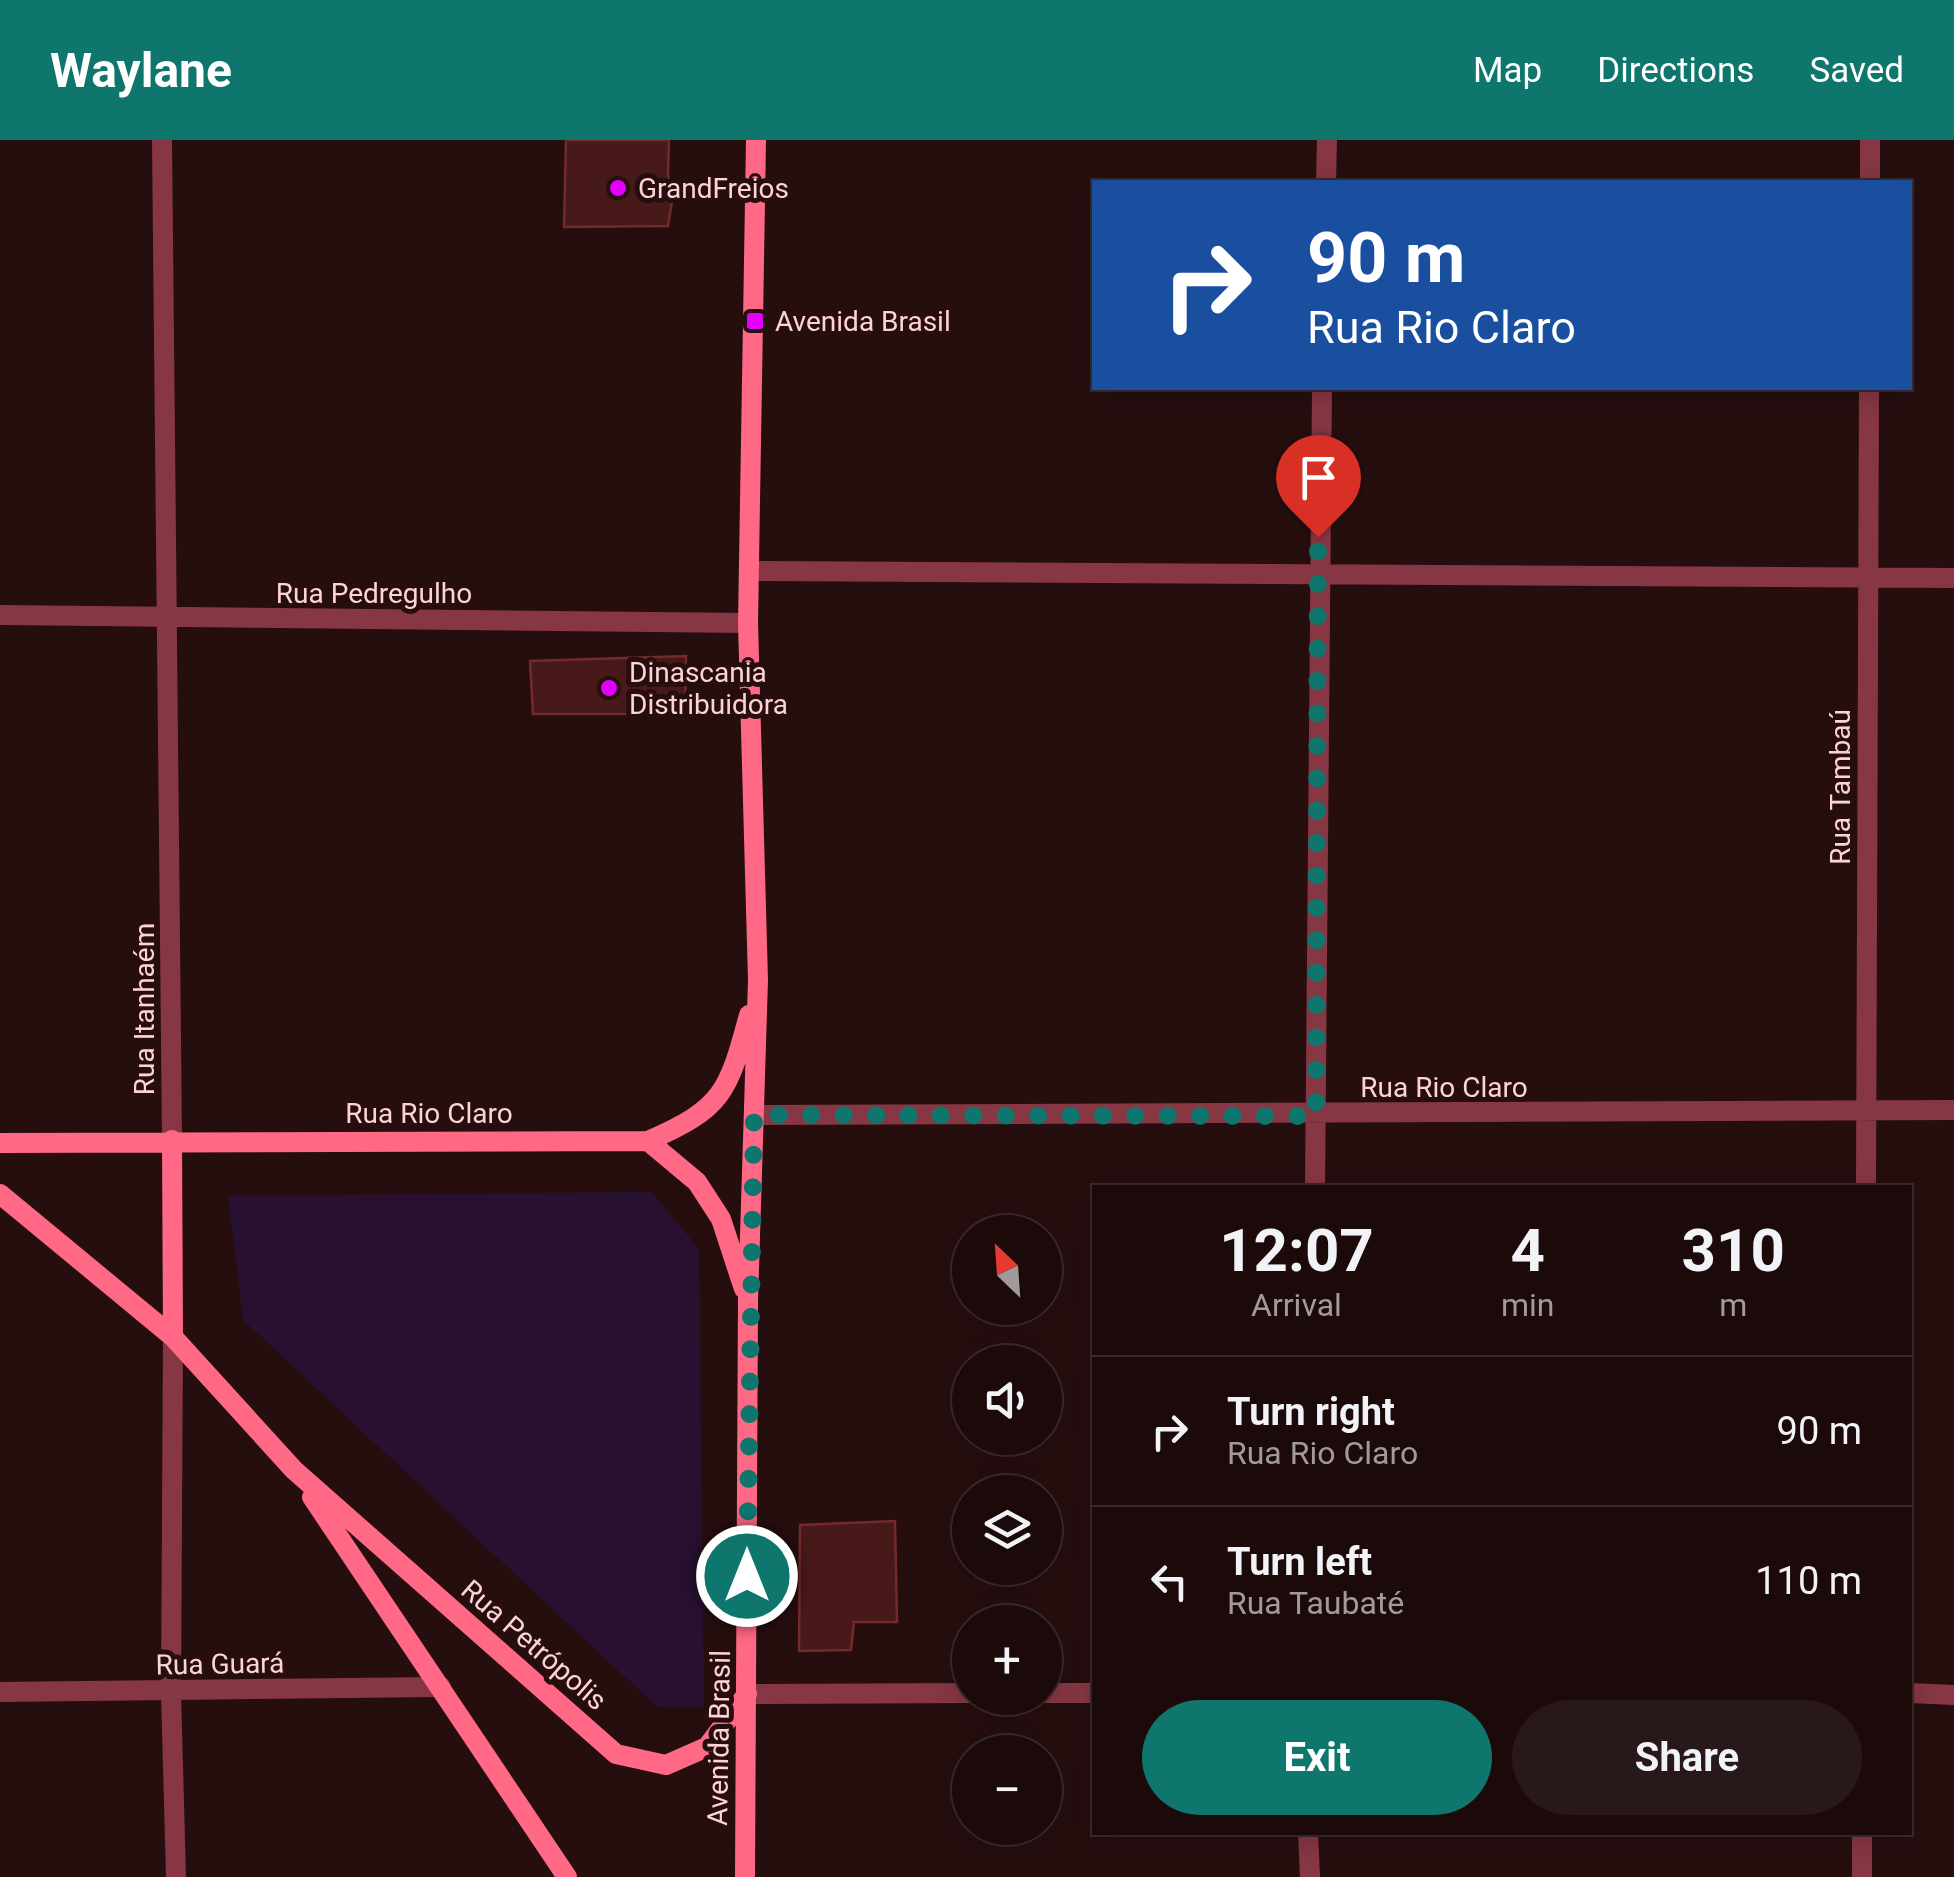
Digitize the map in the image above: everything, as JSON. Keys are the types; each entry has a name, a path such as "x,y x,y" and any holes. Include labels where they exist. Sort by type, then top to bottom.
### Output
{"main road":[{"name":"Avenida Brasil","path":"744,1877 748,1300 758,980 748,622 756,140"},
{"name":"Rua Rio Claro","path":"0,1144 172,1140 648,1141 699,1119 722,1092 736,1065 758,980"},
{"name":"Rua Itanhaém","path":"172,1140 173,1337"},
{"name":"Avenida Brasil","path":"648,1141 698,1182 721,1219 748,1300"},
{"name":"Rua Petrópolis","path":"0,1194 173,1337 294,1470 616,1754 666,1765 707,1747 747,1694"},
{"name":"Rua Petrópolis","path":"294,1470 568,1877"}],"street":[{"name":"Rua Itanhaém","path":"162,140 170,618 172,1140"},
{"path":"1326,180 1327,140"},
{"path":"1870,140 1870,180"},
{"path":"1315,1185 1317,574 1322,390"},
{"name":"Rua Tambaú","path":"1866,1185 1869,390"},
{"path":"750,571 1954,578"},
{"name":"Rua Pedregulho","path":"0,616 748,622"},
{"name":"Rua Rio Claro","path":"754,1115 1316,1116 1954,1110"},
{"name":"Rua Itanhaém","path":"173,1337 171,1693 176,1877"},
{"name":"Rua Guará","path":"0,1692 441,1688"},
{"path":"747,1694 952,1693"},
{"path":"1062,1693 1092,1693"},
{"path":"1912,1693 1954,1695"},
{"path":"1308,1835 1310,1877"},
{"path":"1862,1835 1862,1877"}],"shaded area":[{"path":"652,1192 699,1249 704,1707 657,1707 243,1320 228,1196"}],"building":[{"name":"GrandFreios","path":"566,140 669,140 672,201 668,226 564,227"},
{"name":"Dinascania Distribuidora","path":"686,656 685,714 533,714 530,661"},
{"path":"895,1521 897,1622 854,1622 851,1650 799,1651 800,1525"}],"place":[{"name":"GrandFreios","path":"618,188"},
{"name":"Avenida Brasil","path":"755,321"},
{"name":"Dinascania Distribuidora","path":"609,688"}],"route":[{"path":"747,1576 748,1300 754,1115 1316,1116 1318,537"}]}
